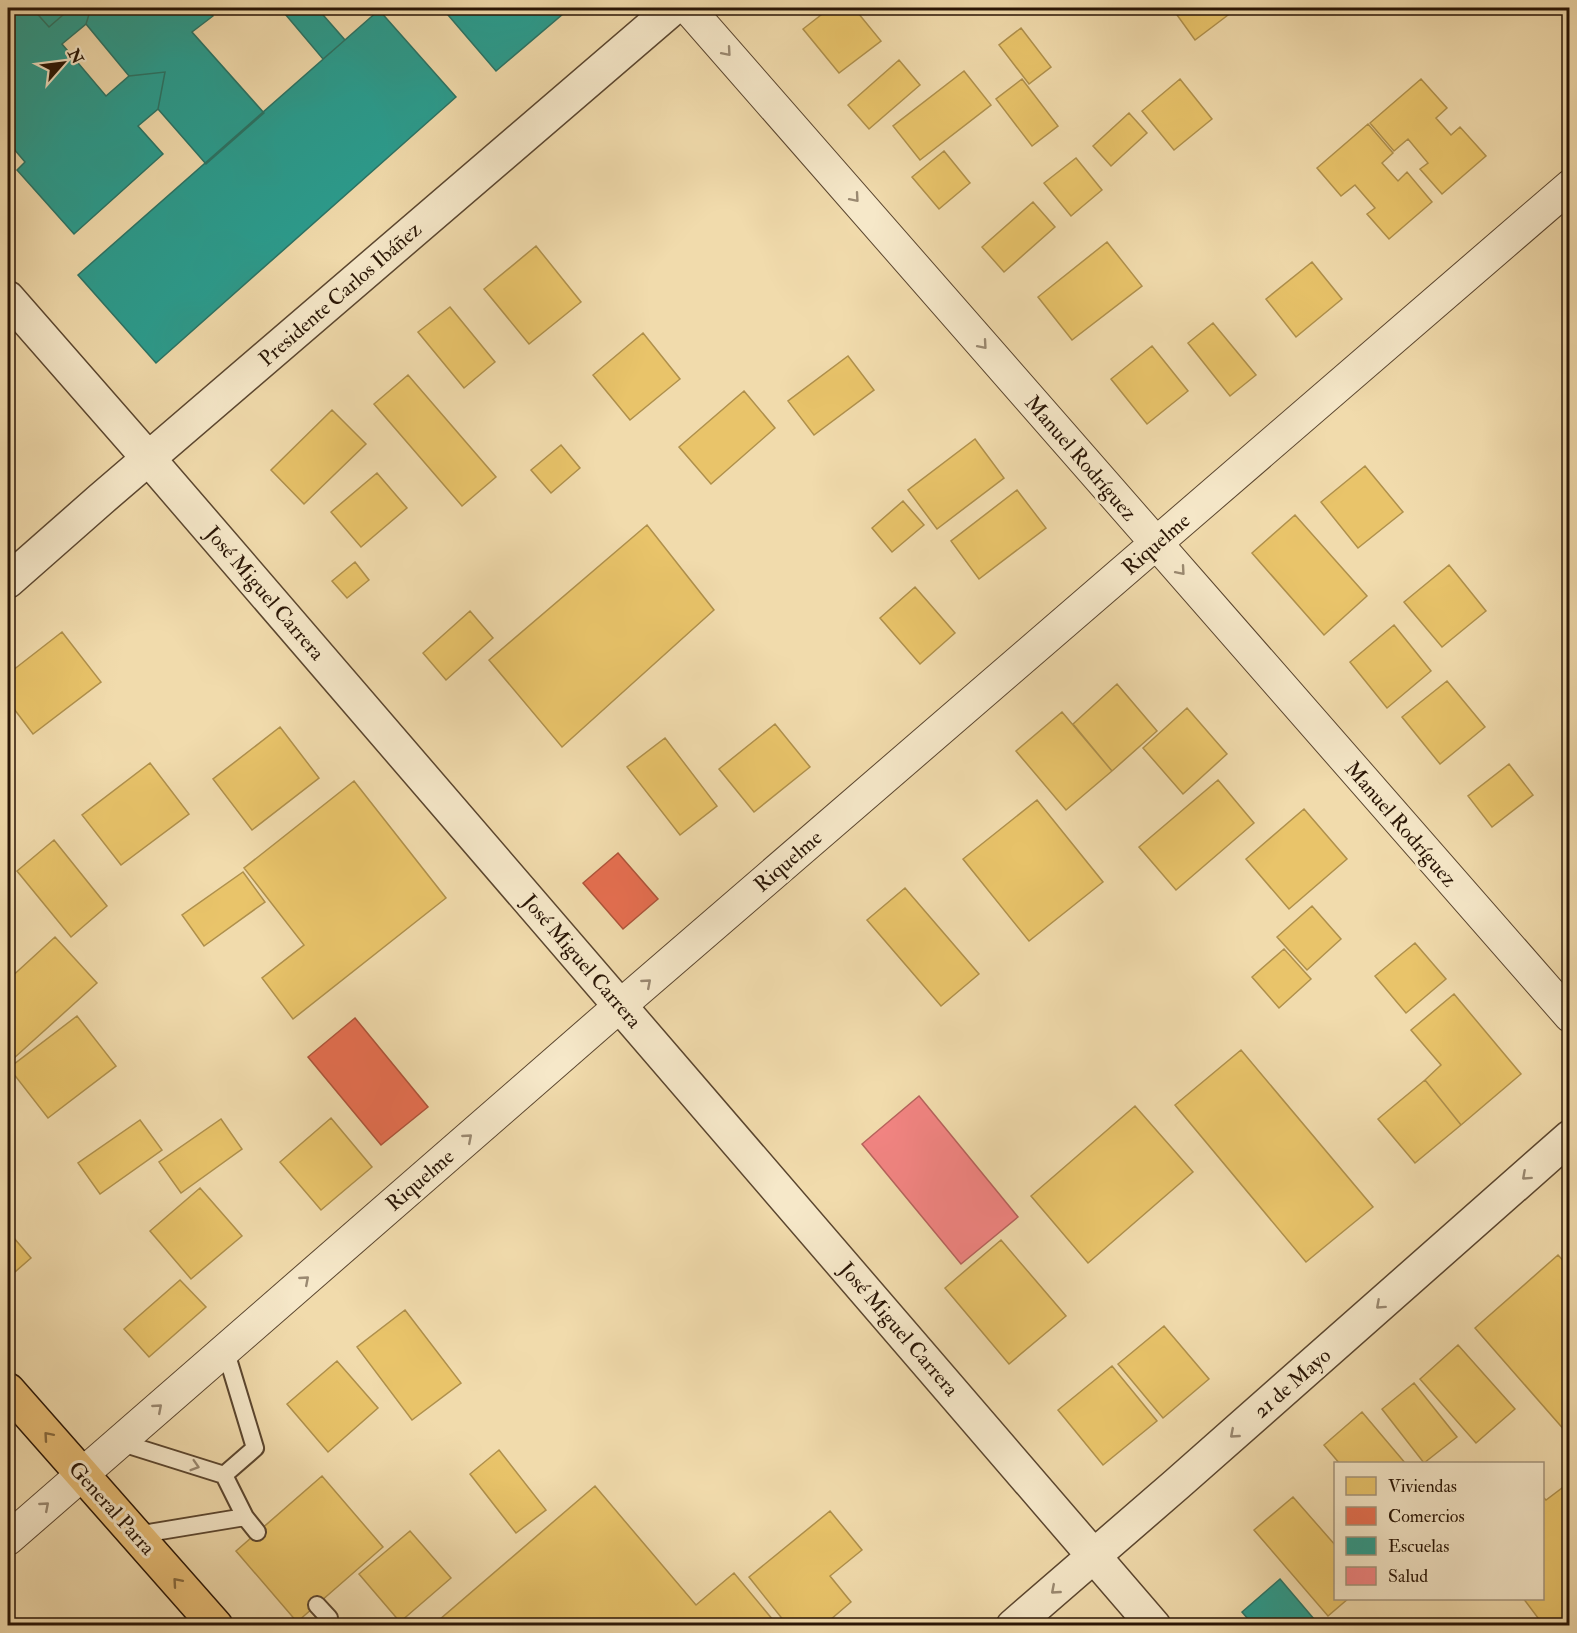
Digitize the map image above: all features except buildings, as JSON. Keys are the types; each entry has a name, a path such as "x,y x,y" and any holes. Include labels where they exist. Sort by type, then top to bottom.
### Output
{"main road":[{"name":"General Parra","path":"8,1390 216,1626"}],"street":[{"name":"Presidente Carlos Ibáñez","path":"8,581 673,8"},
{"name":"Manuel Rodríguez","path":"688,8 1569,1016"},
{"name":"Riquelme","path":"8,1539 621,1005 1569,186"},
{"name":"José Miguel Carrera","path":"8,298 621,1005 1154,1626"},
{"name":"21 de Mayo","path":"1013,1626 1569,1137"}],"lane":[{"path":"224,1475 255,1448 225,1349"},
{"path":"119,1442 224,1475 245,1518 257,1532"},
{"path":"136,1534 245,1518"},
{"path":"317,1605 329,1618 326,1626"}]}
